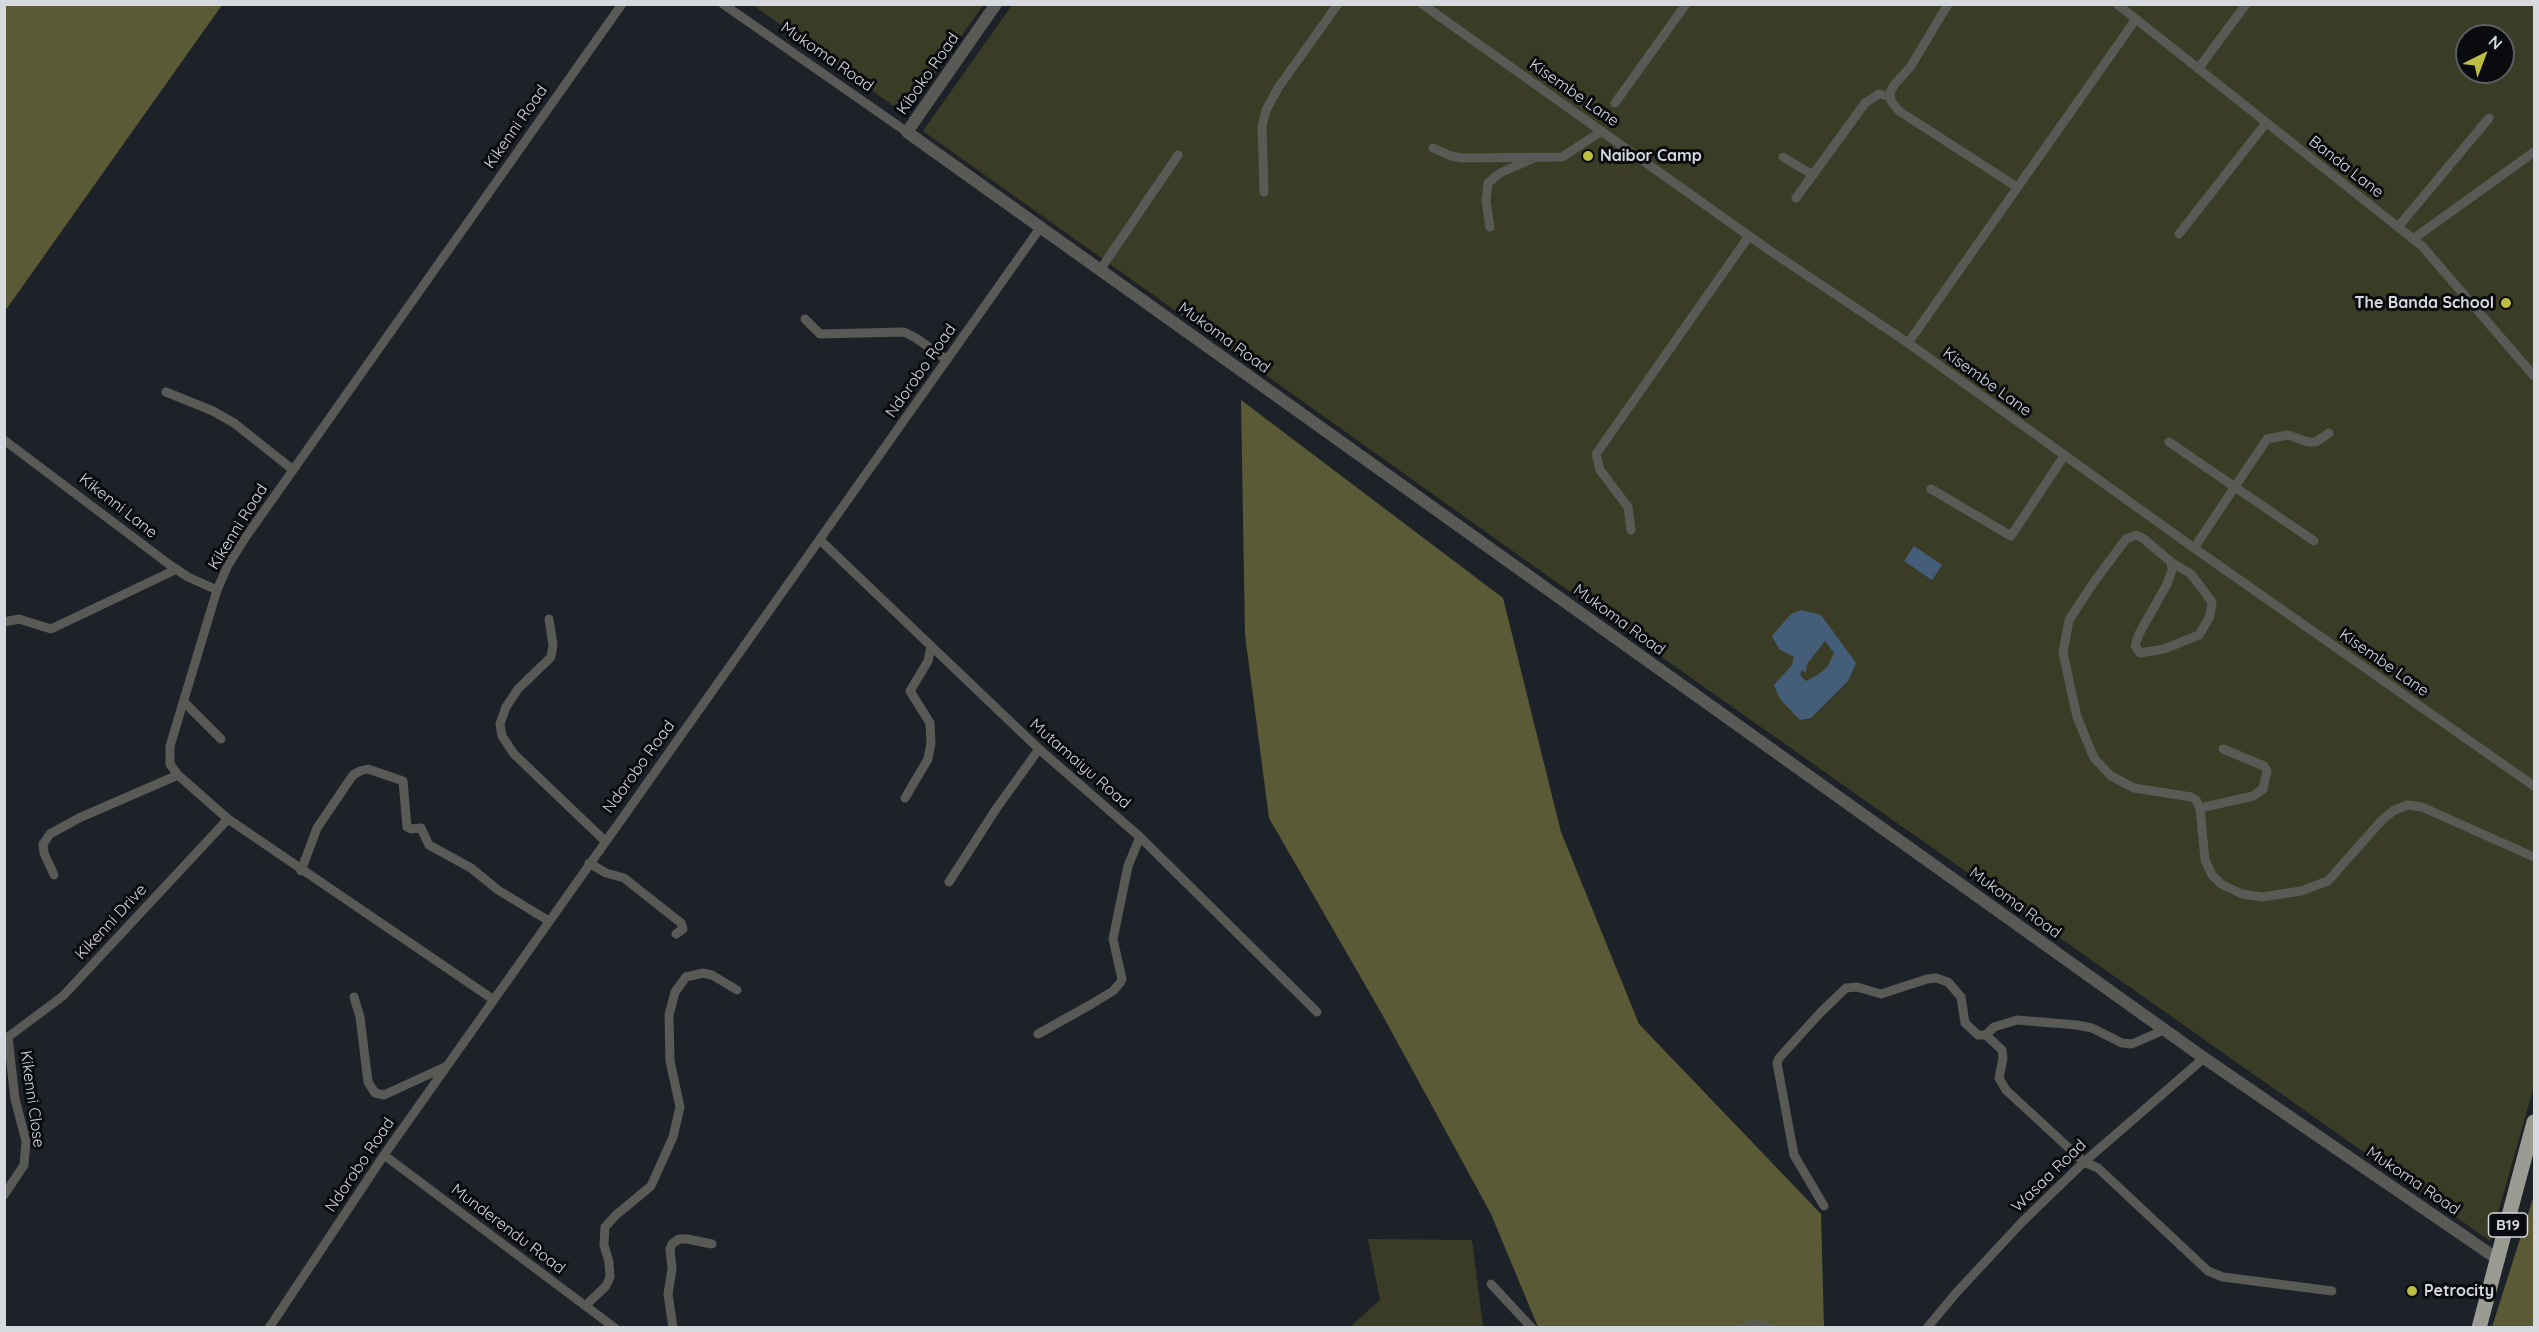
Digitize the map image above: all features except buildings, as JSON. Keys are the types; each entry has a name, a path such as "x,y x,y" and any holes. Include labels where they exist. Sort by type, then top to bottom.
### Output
{"highway":[{"name":"B19","path":"2479,1328 2535,1122"}],"street":[{"name":"Kikenni Road","path":"178,776 170,764 169,756 217,590 228,565 292,469 622,4"},
{"name":"Mukoma Road","path":"723,4 907,132 2164,1030 2499,1260"},
{"name":"Kiboko Road","path":"907,132 996,4"},
{"path":"1264,192 1262,126 1266,110 1278,88 1338,4"},
{"name":"Kisembe Lane","path":"1422,4 1749,236 1908,343 2194,548 2535,786"},
{"path":"1615,103 1686,4"},
{"path":"1948,4 1911,66 1894,85 1891,97 1899,111 2018,187"},
{"name":"Banda Lane","path":"2117,4 2422,246 2535,376"},
{"path":"2198,69 2246,4"},
{"path":"1908,343 2136,19"},
{"path":"1796,198 1865,103 1879,94 1891,97"},
{"path":"2398,227 2489,118"},
{"path":"2179,234 2266,123"},
{"path":"1433,148 1462,158 1567,156 1602,130"},
{"path":"2413,239 2535,152"},
{"path":"1100,270 1178,155"},
{"path":"1490,227 1486,201 1488,183 1500,173 1536,157"},
{"path":"1783,157 1813,175"},
{"name":"Ndorobo Road","path":"269,1328 384,1155 604,841 1040,228"},
{"path":"1630,530 1628,507 1600,470 1596,454 1749,236"},
{"path":"805,319 820,334 904,332 947,360"},
{"path":"166,392 213,411 234,423 292,469"},
{"path":"2194,548 2267,439 2288,435 2308,442 2316,442 2329,433"},
{"name":"Kikenni Lane","path":"4,440 177,569 217,590"},
{"path":"2169,442 2314,541"},
{"path":"1931,489 2011,536 2064,456"},
{"path":"2171,562 2172,570 2167,584 2139,634 2135,646 2140,654 2164,649 2199,635 2210,616 2212,603 2200,583 2144,538 2136,535 2126,539 2069,621 2063,653 2077,717 2094,758 2111,776 2134,788 2191,797 2200,808 2205,860 2212,875 2221,884 2242,894 2262,897 2301,891 2328,880 2382,820 2393,811 2407,806 2422,807 2535,857"},
{"name":"Mutamaiyu Road","path":"820,540 1039,749 1140,837 1317,1012"},
{"path":"4,621 19,619 51,629 177,569"},
{"path":"549,619 553,645 551,657 543,668 518,689 506,707 500,724 502,736 514,754 604,841"},
{"path":"905,798 928,759 931,743 930,723 910,691 928,661 931,647"},
{"path":"184,702 220,739"},
{"path":"949,882 996,809 1039,749"},
{"path":"2200,808 2253,796 2264,789 2267,771 2264,766 2223,749"},
{"path":"302,871 317,828 353,775 368,769 402,781 407,826 411,829 421,828 429,844 471,868 498,890 549,921"},
{"path":"54,875 44,853 43,844 50,834 79,818 178,776 228,819 494,1000"},
{"name":"Kikenni Drive","path":"6,1037 63,996 228,819"},
{"path":"1038,1034 1098,1001 1120,983 1122,979 1113,939 1128,866 1140,837"},
{"path":"589,863 606,873 624,878 681,923 682,932 676,934"},
{"path":"585,1306 606,1286 610,1277 604,1245 605,1227 651,1186 673,1137 680,1107 670,1061 669,1016 675,993 686,977 703,973 712,975 737,990"},
{"path":"1824,1206 1794,1155 1777,1063 1779,1058 1846,988 1852,986 1881,994 1936,978 1948,982 1956,989 1961,997 1965,1023 1971,1031 1978,1035 1986,1035 2002,1050 1999,1078 2006,1090 2084,1162 2098,1168 2208,1271 2223,1276 2332,1291"},
{"path":"354,997 360,1017 368,1082 375,1094 384,1095 449,1065"},
{"path":"1986,1035 1994,1027 2017,1020 2092,1028 2122,1043 2132,1044 2164,1030"},
{"name":"Kikenni Close","path":"4,1195 24,1165 26,1141 15,1099 6,1037"},
{"name":"Wasaa Road","path":"1926,1328 2015,1230 2084,1162 2204,1058"},
{"name":"Munderendu Road","path":"384,1155 615,1328"},
{"path":"673,1328 668,1294 672,1269 670,1249 672,1244 679,1239 687,1239 712,1245"},
{"path":"1491,1284 1532,1328"},
{"path":"1743,1328 1753,1324 1770,1328"}],"green space":[{"path":"4,5 222,5 5,311"},
{"path":"753,5 983,5 906,115"},
{"path":"1012,5 2534,5 2534,1086 2490,1241 1663,658 923,131"},
{"path":"1241,400 1503,598 1561,832 1639,1024 1821,1214 1824,1327 1538,1327 1491,1214 1383,1016 1269,818 1245,635"},
{"path":"2534,1195 2534,1327 2492,1327"},
{"path":"1368,1239 1472,1240 1483,1327 1350,1327 1380,1300"}],"water":[{"path":"1914,546 1942,565 1932,580 1904,561"},
{"path":"1802,610 1821,615 1856,663 1848,681 1811,718 1800,720 1780,699 1774,685 1792,665 1794,657 1779,649 1772,636 1791,614","holes":["1825,641 1834,653 1828,666 1819,674 1806,681 1800,675 1802,670 1806,673 1807,664"]}],"place":[{"name":"Naibor Camp","path":"1588,156"},
{"name":"The Banda School","path":"2506,303"},
{"name":"Petrocity","path":"2412,1291"}]}
